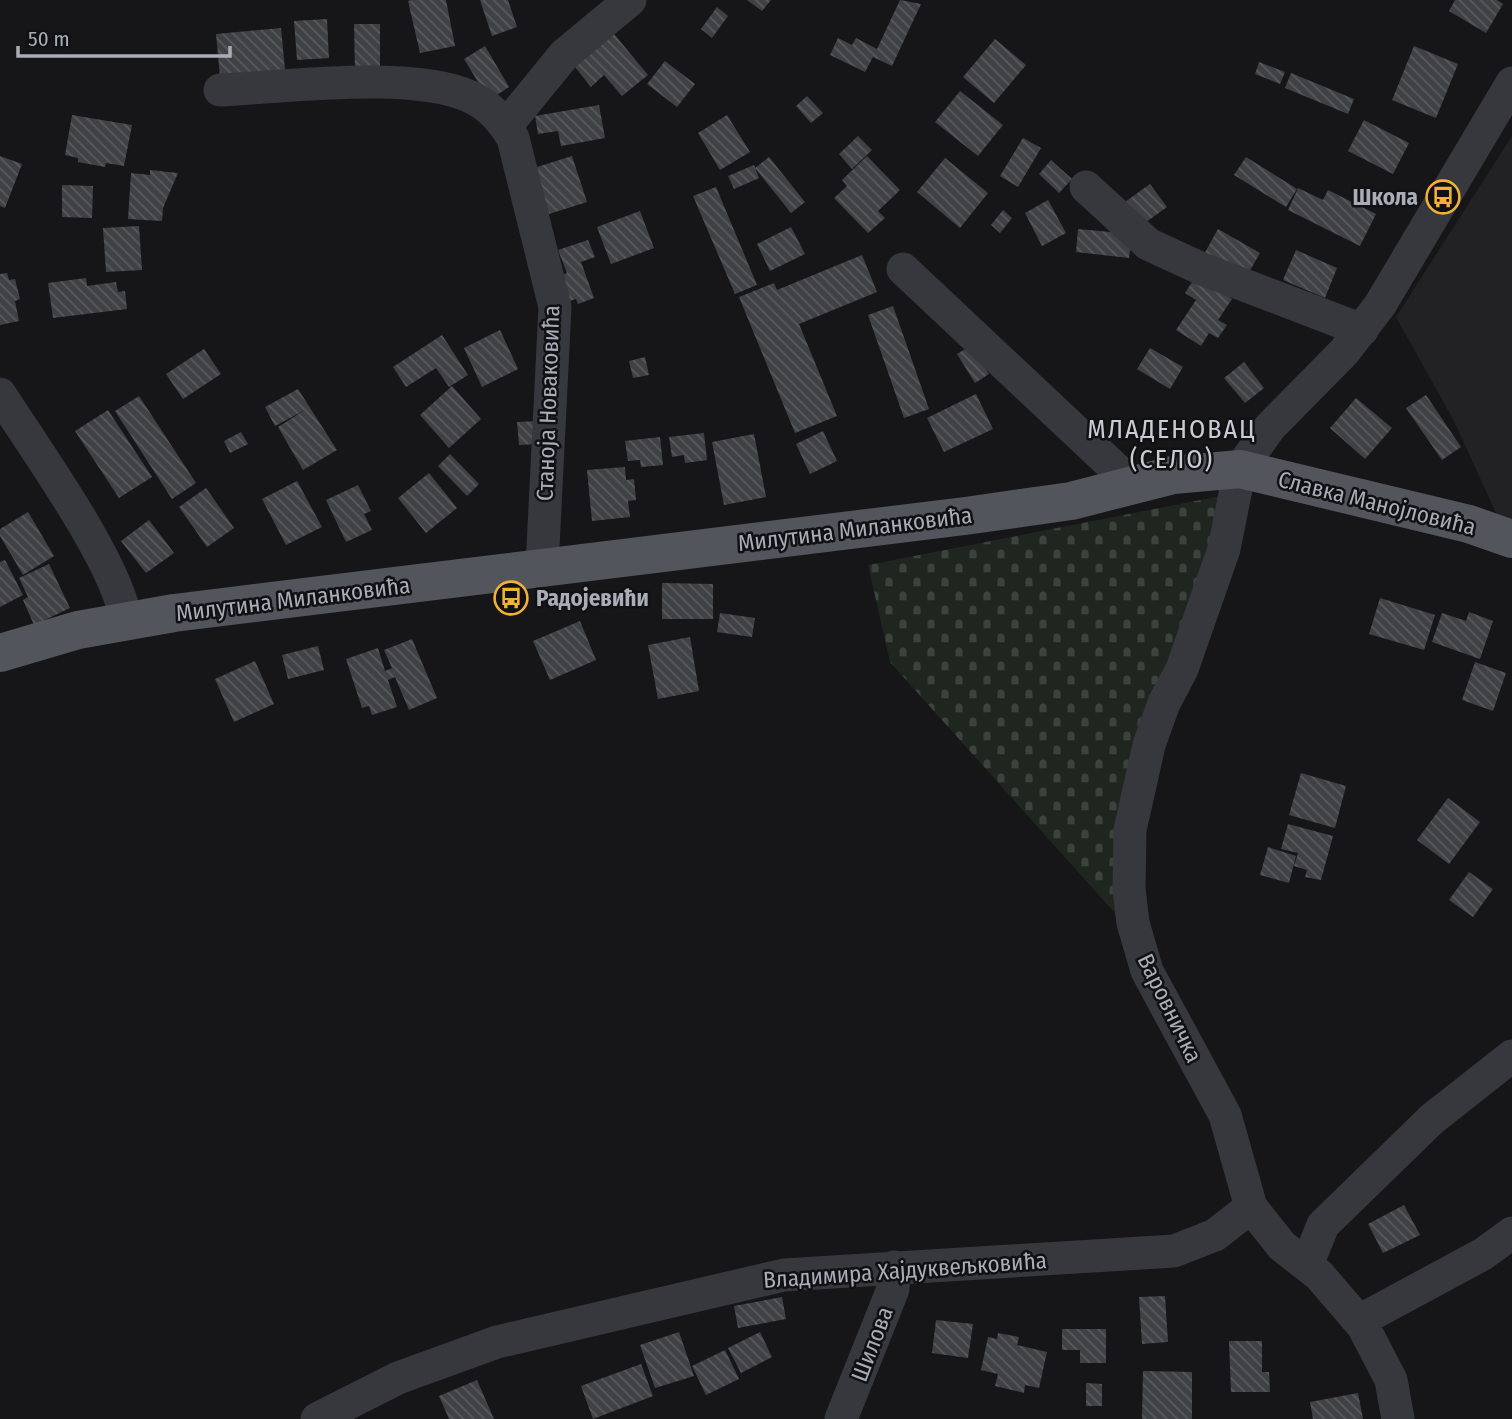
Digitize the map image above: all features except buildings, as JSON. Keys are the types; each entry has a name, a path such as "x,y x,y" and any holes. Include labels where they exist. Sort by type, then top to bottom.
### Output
{"main road":[{"name":"Милутина Миланковића","path":"0,653 46,638 126,622 279,598 925,522 1071,501 1194,472 1240,469"},
{"name":"Славка Манојловића","path":"1240,469 1455,521 1512,539"}],"street":[{"path":"506,125 564,55 630,0"},
{"name":"Станоја Новаковића","path":"220,90 396,81 469,96 484,104 506,125 513,138 555,307 542,567"},
{"path":"1240,469 1269,427 1362,330 1409,259 1512,83"},
{"path":"1086,187 1148,244 1202,269 1362,330"},
{"path":"903,269 1134,486"},
{"path":"0,394 92,542 116,587 126,622"},
{"name":"Варовничка","path":"1240,469 1224,549 1182,669 1164,703 1149,746 1130,830 1129,889 1133,923 1147,971 1225,1115 1251,1207 1282,1246 1307,1265 1359,1321 1391,1380 1398,1419"},
{"path":"1307,1265 1323,1225 1432,1119 1512,1056"},
{"name":"Владимира Хајдуквељковића","path":"317,1419 398,1378 497,1342 784,1275 1174,1251 1215,1235 1251,1207"},
{"path":"1359,1321 1483,1254 1512,1233"},
{"name":"Шилова","path":"841,1419 893,1289 894,1267"}],"shaded area":[{"path":"1512,136 1512,523 1497,515 1454,421 1396,317"}],"green space":[{"path":"1221,496 1197,597 1149,700 1131,931 890,662 868,565"}],"place":[{"name":"Школа","path":"1443,197"},
{"name":"Радојевићи","path":"511,598"}],"district":[{"name":"МЛАДЕНОВАЦ (СЕЛО)","path":"1172,444"}]}
